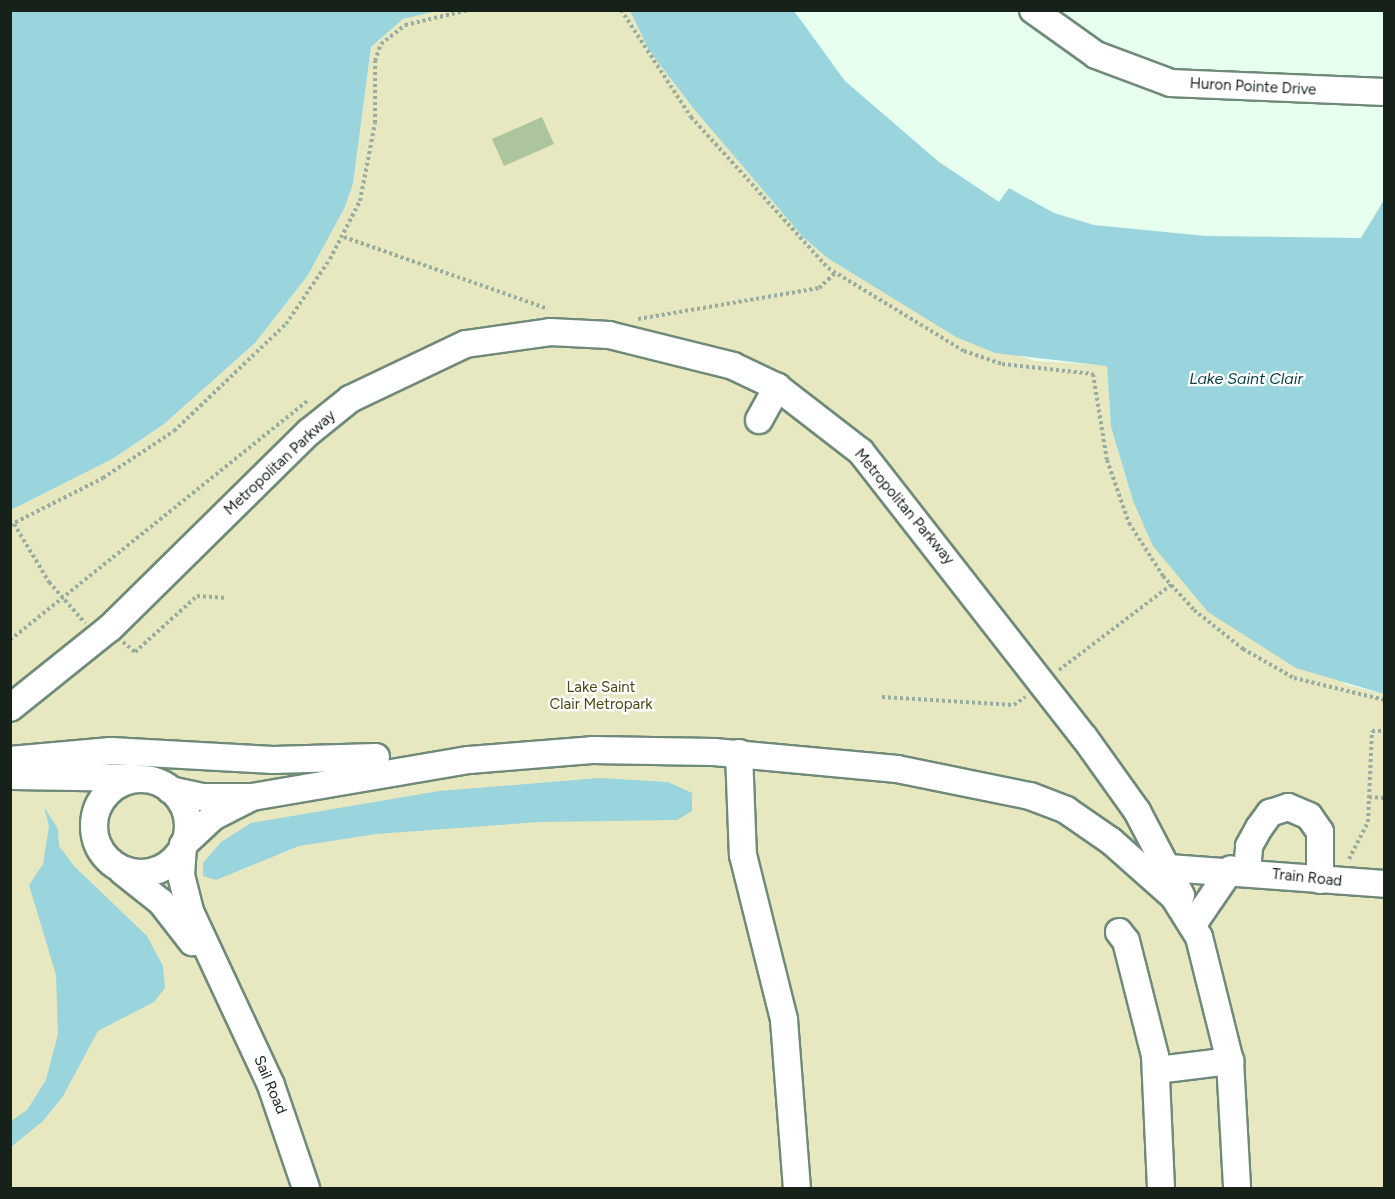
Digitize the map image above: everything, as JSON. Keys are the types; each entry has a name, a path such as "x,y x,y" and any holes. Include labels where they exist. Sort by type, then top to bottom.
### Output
{"street":[{"name":"Huron Pointe Drive","path":"1033,10 1096,55 1171,82 1384,92"},
{"name":"Metropolitan Parkway","path":"10,708 110,628 342,406 388,376 466,344 550,332 609,335 733,366 777,387 824,419 893,489 1084,737 1137,811 1168,867 1196,930 1230,1061 1237,1188"},
{"path":"759,420 777,387"},
{"path":"10,760 111,751 349,760 454,748 501,756"},
{"path":"117,867 147,873 175,858 183,845 213,817 252,798 340,778 501,756 592,750 740,753 897,769 1029,796 1066,810 1141,865 1196,930 1239,870 1258,828 1270,813 1288,807 1309,816 1320,832 1320,880"},
{"path":"740,753 743,855 784,1020 797,1188"},
{"path":"10,776 97,773 142,779 170,790 202,797 252,798"},
{"path":"142,779 114,788 96,812 97,843 117,867 175,916 224,986"},
{"path":"170,790 186,815 183,890 224,986"},
{"name":"Train Road","path":"1141,865 1239,870 1320,880 1384,884"},
{"path":"1119,932 1126,941 1157,1070 1161,1188"},
{"name":"Sail Road","path":"224,986 272,1084 306,1188"},
{"path":"1157,1070 1230,1061"}],"path":[{"path":"227,598 197,596 135,651 99,616 89,626 72,611 12,525 103,478 212,400 286,324 344,237 360,201 375,123 375,61 381,44 405,25 468,10"},
{"path":"621,10 691,117 802,245 836,273 964,351 1002,364 1093,374 1118,494 1129,523 1163,576 1222,633 1267,664 1304,681 1384,700"},
{"path":"344,237 551,311"},
{"path":"638,319 819,288 836,273"},
{"path":"1346,882 1348,860 1365,837 1372,731 1384,731"},
{"path":"1369,797 1384,798"}],"green space":[{"name":"Lake Saint Clair Metropark","path":"436,10 630,11 649,50 693,108 803,237 829,259 956,336 1036,361 1107,365 1111,427 1133,501 1346,685 1384,694 1384,1188 11,1188 11,510 114,458 164,424 255,343 308,275 344,209 353,184 371,47 403,19"}],"water":[{"path":"11,10 436,11 403,19 371,47 353,184 344,209 308,275 255,343 164,424 114,458 11,510"},
{"name":"Lake Saint Clair","path":"630,11 794,11 845,81 939,162 999,202 1009,188 1054,213 1094,225 1206,236 1361,238 1384,200 1384,694 1296,668 1208,612 1153,546 1133,501 1111,427 1107,366 995,353 956,337 829,259 803,237 693,108 649,50"},
{"path":"599,778 668,782 692,793 692,811 677,820 540,822 376,834 299,846 216,880 203,876 203,863 221,842 251,823 439,791"},
{"path":"44,807 58,829 59,846 74,866 147,936 163,966 165,988 154,1002 98,1031 63,1096 43,1121 11,1147 11,1121 27,1110 46,1080 58,1034 56,975 29,885 43,864 49,826"}],"building":[{"path":"542,117 554,144 504,166 492,139"}]}
